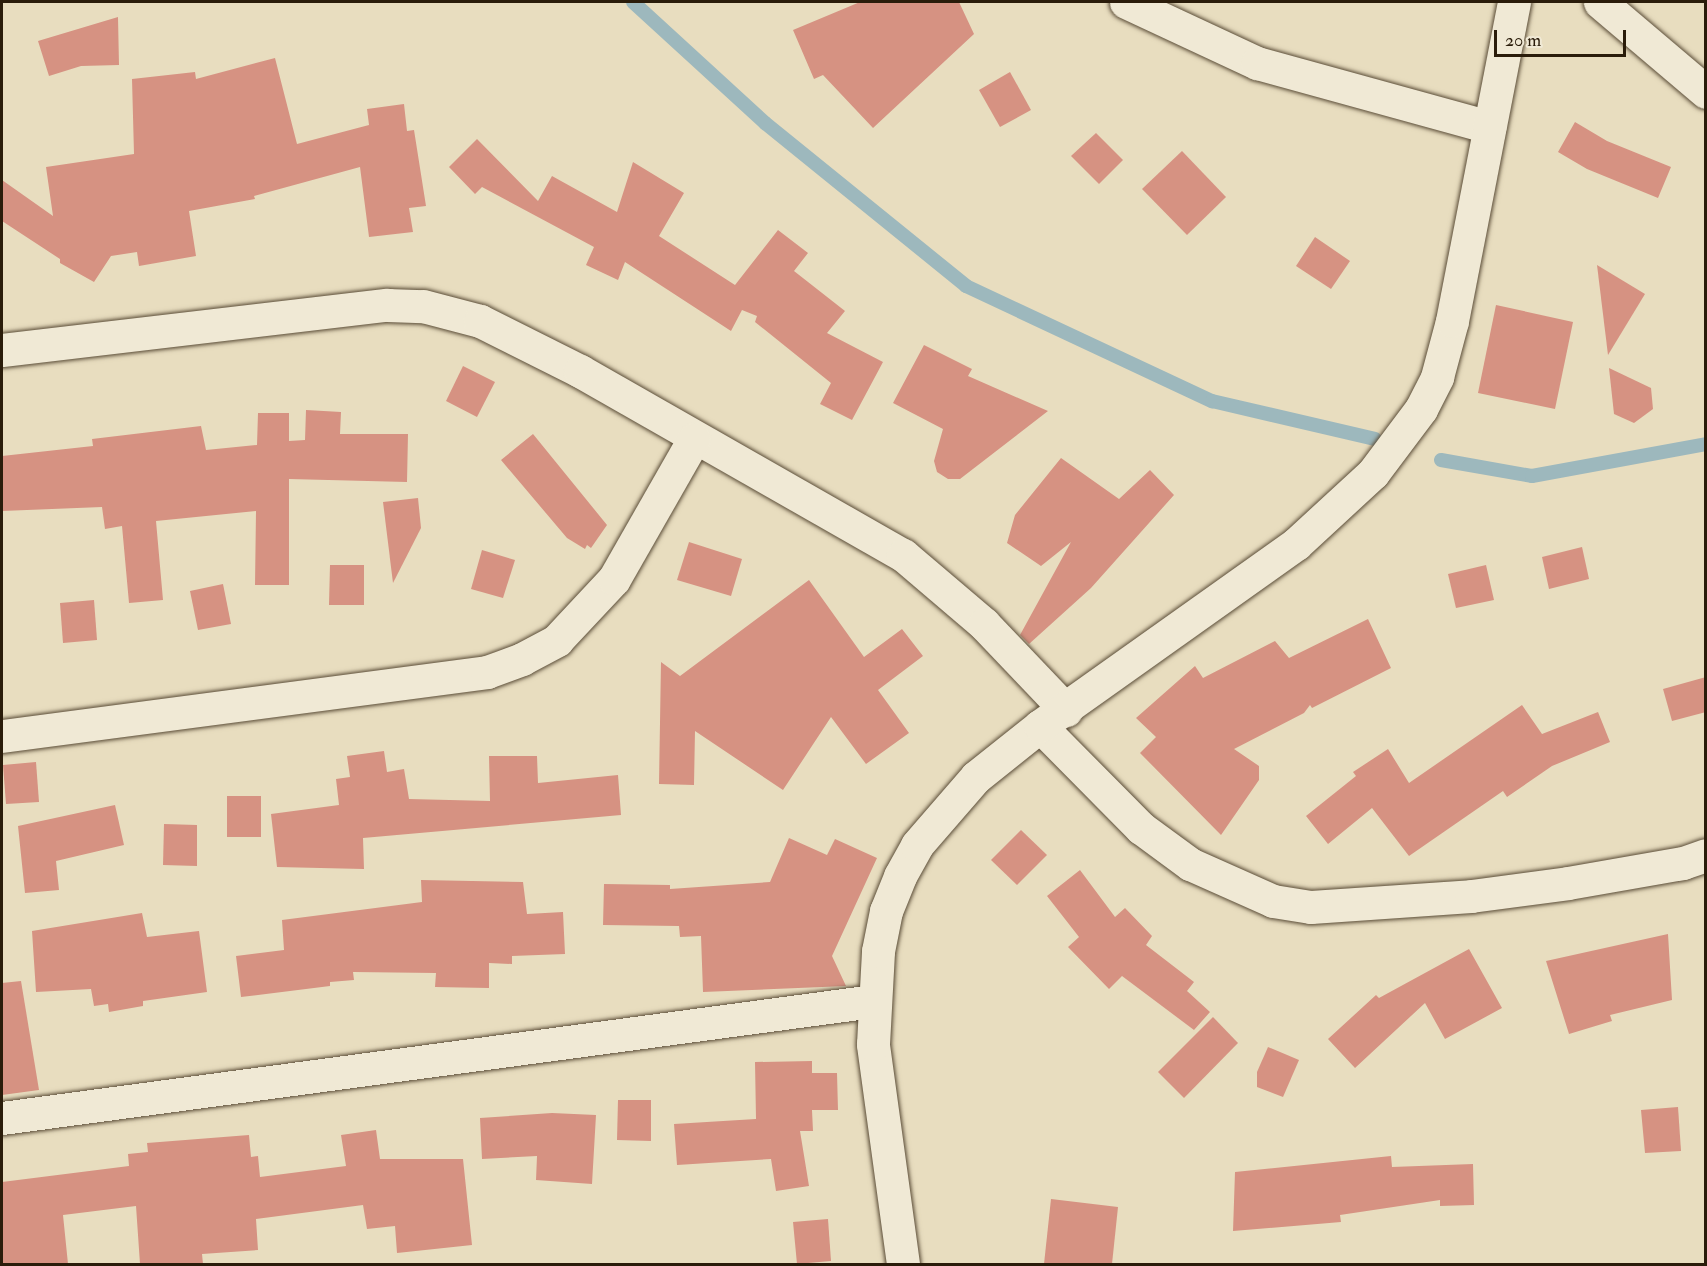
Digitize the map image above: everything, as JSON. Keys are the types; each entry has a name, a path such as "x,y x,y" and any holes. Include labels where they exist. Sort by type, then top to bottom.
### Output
{"street":[{"path":"1126,2 1257,63 1489,127"},
{"path":"903,1264 873,1044 873,1001 886,911 917,845 976,777 1053,718 1296,544 1373,473 1420,409 1437,377 1452,321 1514,2"},
{"path":"1600,2 1706,92"},
{"path":"2,350 338,309 423,306 480,321 523,339 694,439 903,555 984,624 1053,718 1149,834 1190,864 1273,901 1311,907 1471,896 1568,883 1683,863 1706,855"},
{"path":"2,736 487,672 522,659 557,640 614,579 694,439"},
{"path":"2,1118 873,1001"}],"building":[{"path":"860,2 959,2 974,34 873,128 823,75 814,79 793,30"},
{"path":"118,17 119,65 81,66 49,76 38,41"},
{"path":"275,58 297,144 369,125 367,109 404,104 407,131 414,130 426,206 409,208 413,232 369,237 360,167 254,196 255,199 189,211 196,256 139,266 137,252 111,256 94,282 60,263 60,259 2,221 2,180 53,216 46,167 134,154 132,79 195,72 196,79"},
{"path":"1010,72 1031,110 1000,127 979,90"},
{"path":"1575,122 1607,141 1671,167 1658,198 1587,169 1558,152"},
{"path":"1096,133 1123,160 1099,184 1071,156"},
{"path":"477,139 538,201 552,176 617,212 633,162 684,193 659,236 735,285 778,230 808,253 794,271 845,311 827,333 883,362 852,420 820,404 831,383 755,322 757,316 742,310 731,331 625,262 618,280 586,265 594,247 482,187 475,194 449,167"},
{"path":"1182,151 1226,197 1187,235 1142,189"},
{"path":"1315,237 1350,261 1331,289 1296,266"},
{"path":"1597,265 1645,294 1608,355"},
{"path":"1496,305 1573,322 1555,409 1478,393"},
{"path":"924,345 972,369 968,376 1048,411 960,479 948,479 937,472 934,461 943,429 893,403"},
{"path":"463,366 495,382 477,417 446,401"},
{"path":"1609,368 1651,388 1653,409 1634,423 1614,414"},
{"path":"306,410 341,412 340,434 408,434 407,482 289,479 289,585 255,585 256,511 156,521 163,600 129,603 122,526 105,529 102,507 2,511 2,456 93,446 92,439 201,426 206,450 257,445 258,413 289,413 289,441 305,440"},
{"path":"533,434 607,525 591,548 587,545 585,549 567,538 501,460"},
{"path":"1061,458 1119,499 1150,470 1174,495 1091,588 1029,644 1020,635 1071,542 1041,566 1007,543 1015,515"},
{"path":"418,498 421,528 393,583 383,502"},
{"path":"689,542 742,559 731,596 677,580"},
{"path":"1582,547 1589,579 1549,589 1542,557"},
{"path":"482,550 515,560 503,598 471,589"},
{"path":"330,565 364,565 364,605 329,605"},
{"path":"1486,565 1494,600 1456,608 1448,574"},
{"path":"809,580 864,657 902,629 923,656 878,690 909,733 866,764 831,717 783,790 695,731 694,785 659,784 661,662 680,676"},
{"path":"223,584 231,624 198,630 190,591"},
{"path":"94,600 97,640 63,643 60,603"},
{"path":"1368,619 1391,668 1312,708 1310,705 1304,713 1234,749 1259,766 1259,780 1221,835 1140,753 1156,737 1136,718 1195,666 1203,678 1275,641 1289,658"},
{"path":"1706,677 1706,712 1672,721 1663,689"},
{"path":"1522,705 1542,734 1598,712 1610,742 1552,766 1507,797 1503,791 1409,856 1372,808 1328,844 1306,816 1356,776 1353,772 1388,749 1409,783"},
{"path":"384,751 387,772 404,769 409,799 490,801 489,756 537,756 538,783 618,775 621,815 363,838 364,869 277,867 271,814 339,805 336,779 350,777 347,756"},
{"path":"36,762 39,802 6,804 3,765"},
{"path":"227,796 261,796 261,837 227,837"},
{"path":"115,805 124,845 56,861 59,890 25,893 18,826"},
{"path":"164,824 197,825 197,866 163,865"},
{"path":"1021,830 1047,855 1017,885 991,860"},
{"path":"789,838 827,855 835,839 877,858 832,956 846,986 703,992 701,936 680,937 679,926 603,925 604,884 670,885 670,889 770,882"},
{"path":"1080,870 1115,917 1125,908 1152,936 1146,945 1194,982 1187,991 1210,1012 1194,1030 1122,976 1109,989 1068,947 1079,937 1047,896"},
{"path":"421,880 523,882 527,914 563,912 565,954 512,956 512,964 489,963 489,988 435,987 436,973 353,972 354,980 330,982 330,986 241,997 236,956 284,950 282,920 422,902"},
{"path":"142,913 147,937 199,931 207,992 143,1001 143,1006 109,1012 108,1004 94,1006 91,989 36,992 32,931"},
{"path":"1668,934 1672,1000 1610,1015 1612,1021 1569,1034 1546,961"},
{"path":"1469,949 1502,1008 1445,1039 1425,1003 1355,1068 1328,1039 1376,995 1379,998"},
{"path":"21,981 39,1090 2,1095 2,983"},
{"path":"1213,1017 1238,1043 1184,1098 1158,1072"},
{"path":"1268,1047 1299,1060 1283,1097 1257,1087 1257,1072"},
{"path":"812,1061 812,1073 837,1073 838,1110 812,1110 813,1131 800,1131 809,1186 776,1191 771,1159 677,1165 674,1124 756,1119 755,1062"},
{"path":"618,1100 651,1100 651,1141 617,1140"},
{"path":"1678,1107 1681,1151 1645,1153 1641,1110"},
{"path":"552,1113 596,1115 592,1184 536,1180 537,1156 482,1159 480,1118"},
{"path":"376,1130 380,1159 463,1159 472,1245 397,1253 395,1226 367,1229 363,1205 256,1219 258,1250 202,1254 203,1264 140,1264 136,1206 63,1215 68,1264 2,1264 2,1182 129,1166 128,1154 148,1152 147,1143 249,1135 251,1157 258,1156 260,1177 346,1166 341,1135"},
{"path":"1391,1156 1392,1167 1473,1164 1474,1205 1440,1206 1440,1200 1340,1215 1341,1222 1233,1231 1235,1172"},
{"path":"1051,1199 1118,1207 1112,1264 1044,1264"},
{"path":"828,1219 831,1261 797,1264 793,1222"}],"waterway":[{"path":"633,2 765,123 966,286 1212,401 1375,439"},
{"path":"1441,460 1532,476 1706,444"}]}
